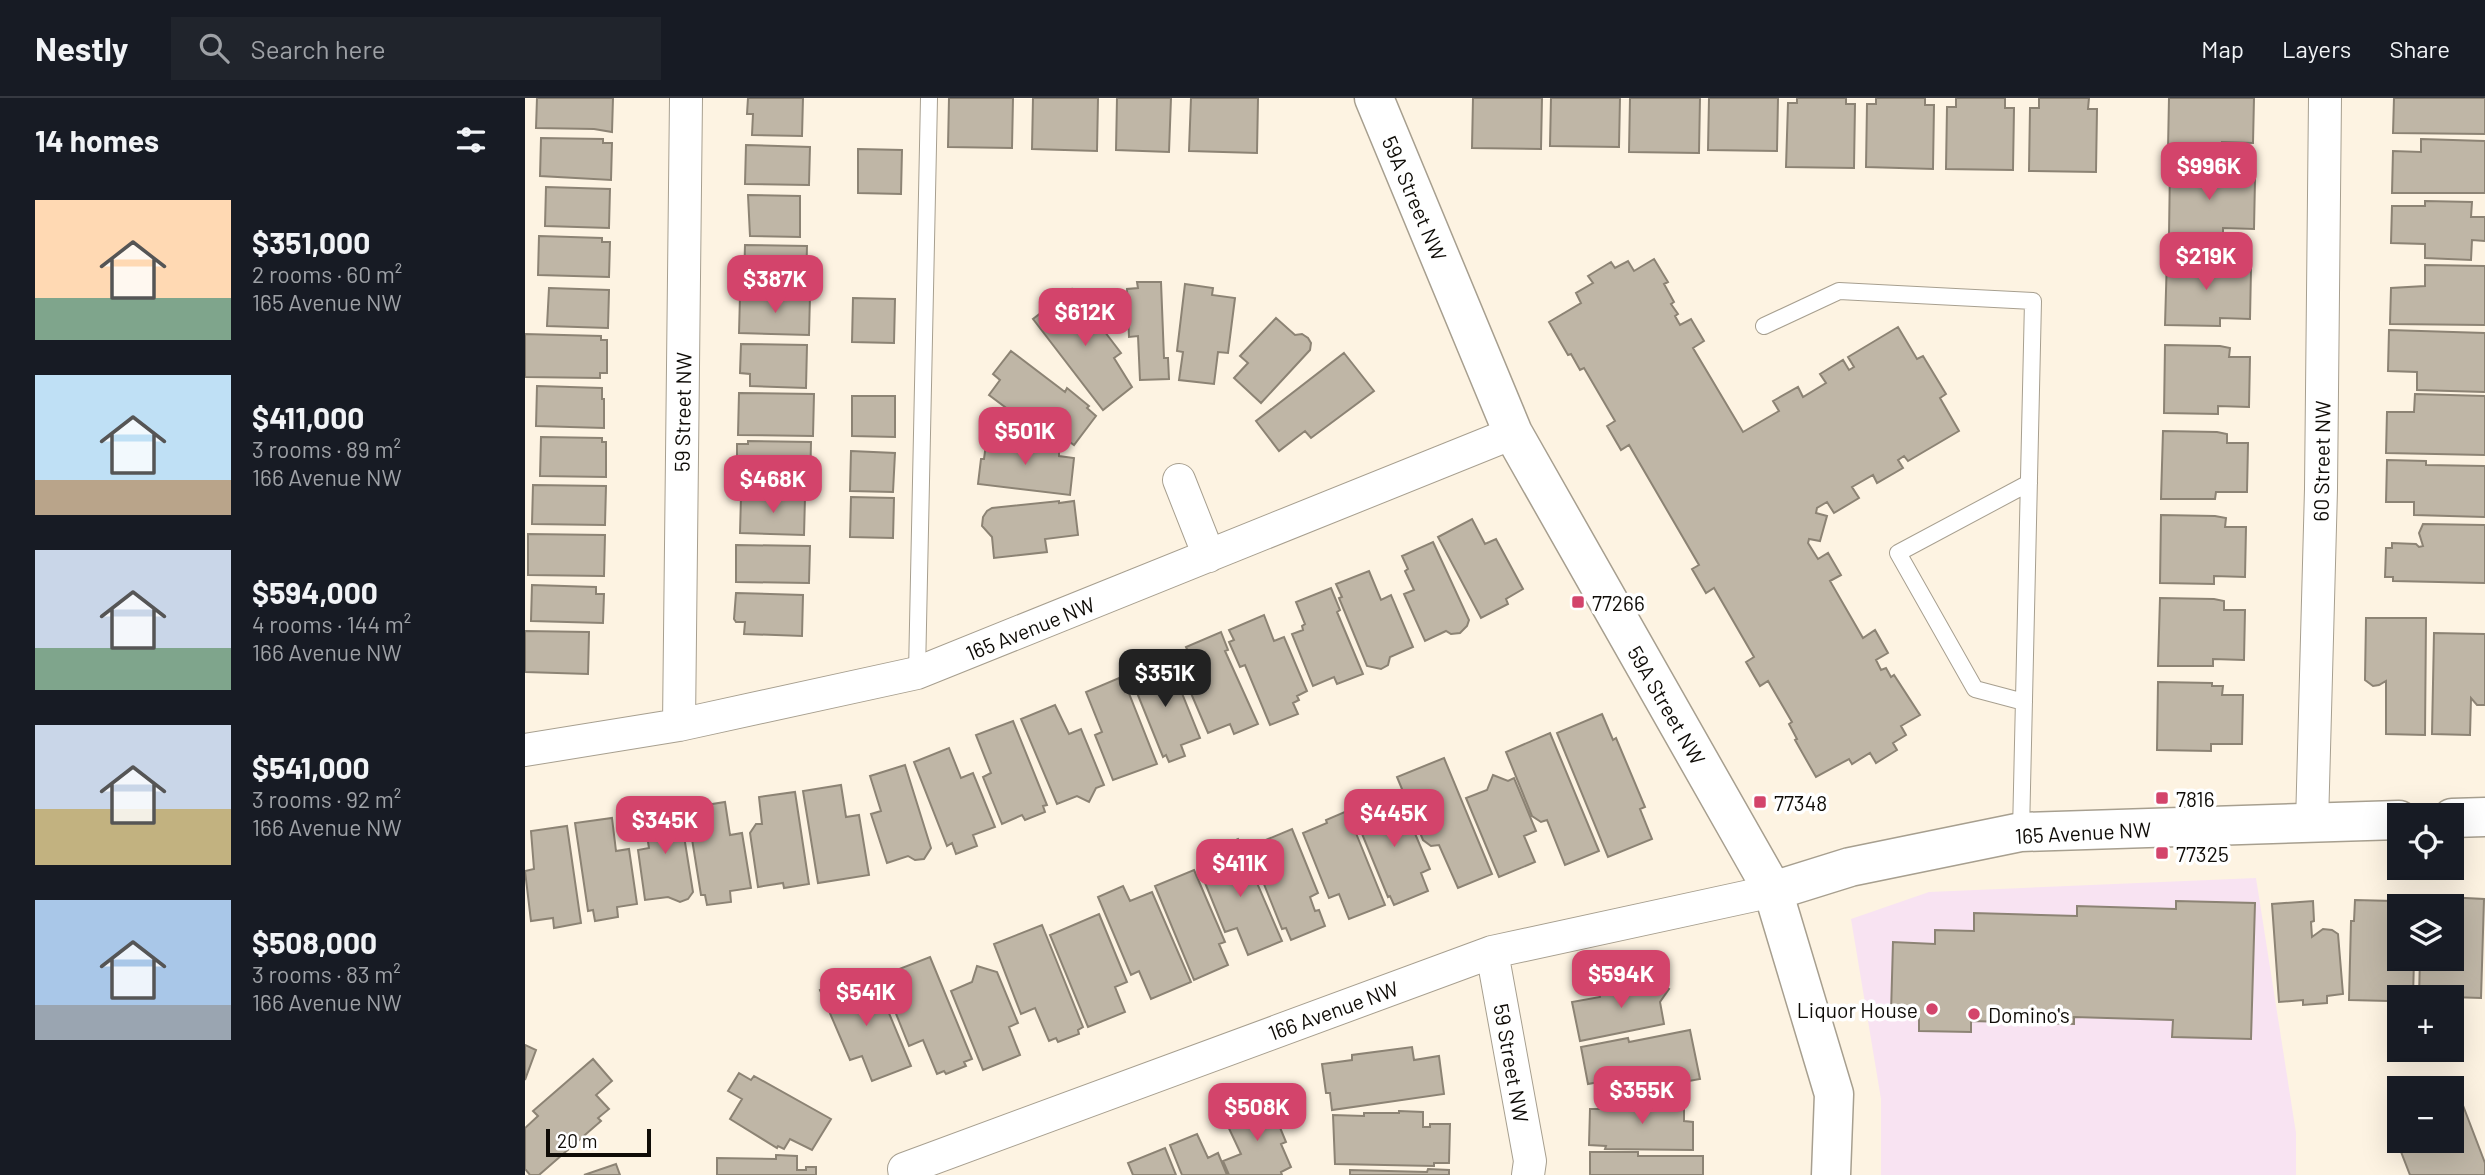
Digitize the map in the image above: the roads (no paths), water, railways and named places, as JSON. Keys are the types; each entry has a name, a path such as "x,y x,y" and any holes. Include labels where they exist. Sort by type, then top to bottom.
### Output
{"street":[{"name":"59 Street NW","path":"679,725 686,98"},
{"name":"59A Street NW","path":"1374,98 1513,433 1773,891 1834,1094 1831,1175"},
{"name":"60 Street NW","path":"2312,824 2321,489 2325,98"},
{"name":"165 Avenue NW","path":"525,750 679,725 917,673 1513,433"},
{"path":"1178,480 1209,556"},
{"path":"2464,818 2485,817"},
{"name":"165 Avenue NW","path":"1773,891 1850,867 2021,832 2387,821"},
{"name":"166 Avenue NW","path":"904,1172 1492,951 1773,891"},
{"name":"59 Street NW","path":"1492,951 1530,1161 1528,1175"}],"lane":[{"path":"917,673 929,98"},
{"path":"1764,326 1839,291 2033,301 2021,832"},
{"path":"2024,702 1975,689 1898,553 2029,484"}],"place":[{"name":"77266","path":"1578,602"},
{"name":"7816","path":"2162,798"},
{"name":"77348","path":"1760,802"},
{"name":"77325","path":"2162,853"},
{"name":"Liquor House","path":"1932,1009"},
{"name":"Domino's","path":"1974,1014"}]}
